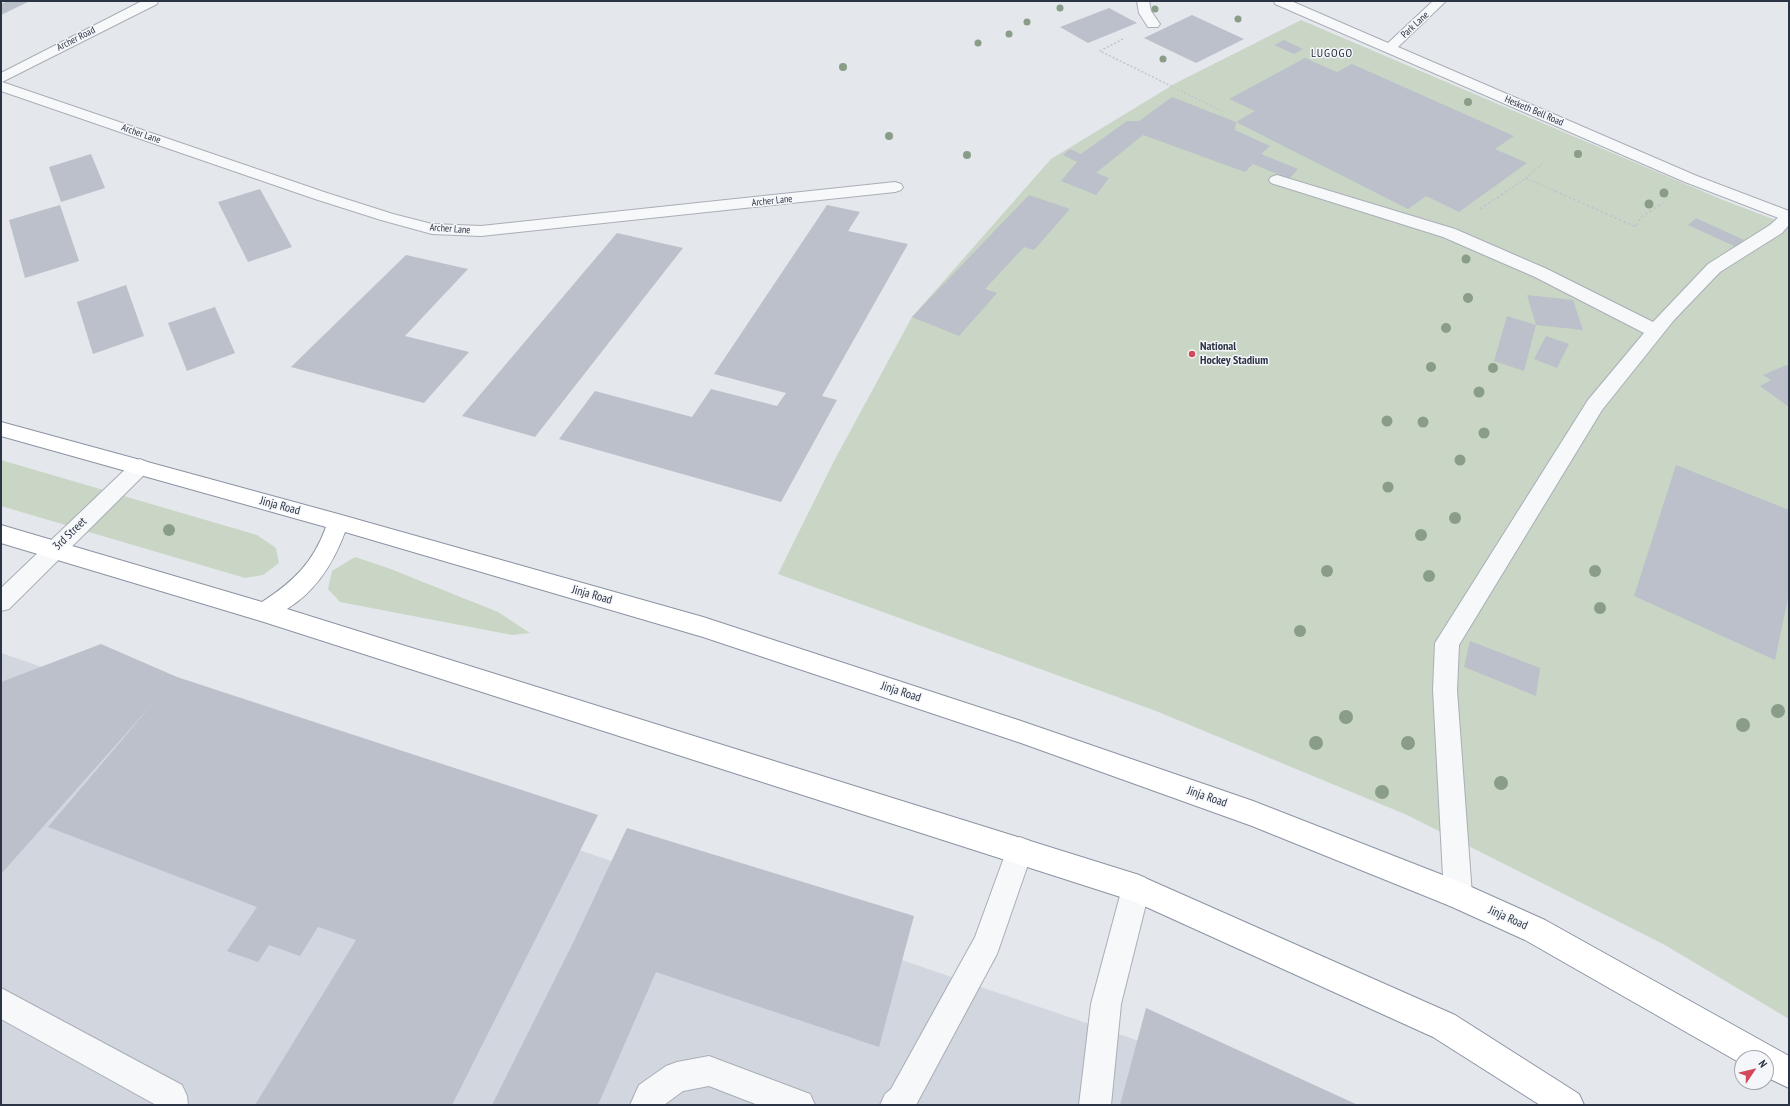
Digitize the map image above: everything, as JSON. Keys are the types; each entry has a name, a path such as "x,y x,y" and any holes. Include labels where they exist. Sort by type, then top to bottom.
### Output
{"highway":[{"name":"Jinja Road","path":"1,429 338,522 703,627 1021,732 1253,814 1458,895 1535,930 1748,1050"},
{"path":"264,612 298,589 320,564 333,538 338,522"},
{"path":"1,534 54,551 264,612 688,744 1136,888 1444,1026 1568,1105"},
{"path":"1774,1065 1789,1074"}],"street":[{"name":"Archer Road","path":"1,78 152,1"},
{"path":"1143,1 1142,6 1145,13 1153,24"},
{"name":"Hesketh Bell Road","path":"1280,1 1691,179 1789,217"},
{"name":"Park Lane","path":"1390,48 1440,1"},
{"name":"Archer Lane","path":"1,86 321,196 432,229 481,231 895,188"},
{"path":"1277,180 1449,233 1541,273 1656,331"},
{"path":"1458,895 1444,690 1447,643 1595,405 1668,316 1714,268 1776,229 1789,217"},
{"name":"3rd Street","path":"1,602 140,467"},
{"path":"896,1105 902,1100 987,944 1020,850"},
{"path":"1095,1105 1106,1004 1136,888"},
{"path":"1,1003 171,1096 172,1105"},
{"path":"646,1105 650,1096 677,1077 709,1071 800,1105"}],"path":[{"path":"1153,24 1100,51 1224,112"},
{"path":"1449,233 1461,221 1526,178 1544,162"}],"shaded area":[{"path":"1,653 1327,1105 1,1105"}],"green space":[{"path":"1301,20 1723,200 1789,225 1789,1019 1665,945 1407,815 1156,711 778,574 834,461 912,317 1051,159 1176,83"},
{"path":"1,460 257,535 276,548 279,563 263,575 245,578 1,506"},
{"path":"355,557 388,568 498,612 530,633 512,635 340,602 328,589 332,571"}],"building":[{"path":"8,1 30,1 1,15 1,4"},
{"path":"1109,8 1137,23 1088,43 1060,27"},
{"path":"1192,15 1244,39 1196,63 1144,38"},
{"path":"1284,40 1303,49 1294,54 1274,45"},
{"path":"1305,58 1337,72 1352,64 1514,136 1495,149 1527,163 1459,212 1426,196 1408,209 1236,122 1255,111 1229,99"},
{"path":"1172,97 1236,122 1235,130 1270,146 1261,154 1298,169 1289,179 1253,164 1245,172 1143,135 1096,173 1109,178 1096,195 1061,181 1077,162 1063,155 1070,149 1081,154 1127,121 1139,121"},
{"path":"91,154 105,188 61,202 49,167"},
{"path":"260,189 292,247 248,262 218,202"},
{"path":"1029,195 1070,209 1034,250 1024,247 985,289 997,293 959,336 912,317"},
{"path":"60,205 79,261 25,278 9,220"},
{"path":"827,205 860,212 848,231 908,244 822,396 837,400 781,502 559,439 595,391 692,417 711,389 777,406 786,393 714,374"},
{"path":"1696,218 1744,240 1736,247 1688,225"},
{"path":"617,233 683,248 535,437 462,416"},
{"path":"406,255 468,269 405,336 469,352 424,403 291,367"},
{"path":"126,285 144,336 93,354 77,302"},
{"path":"1527,295 1573,300 1583,330 1536,325"},
{"path":"215,307 235,353 187,371 168,323"},
{"path":"1507,316 1536,325 1524,371 1494,361"},
{"path":"1546,336 1569,344 1557,368 1534,359"},
{"path":"1789,364 1789,407 1760,386 1771,380 1763,375"},
{"path":"1676,465 1789,510 1789,593 1775,660 1634,596"},
{"path":"1470,641 1540,668 1536,696 1464,667"},
{"path":"101,644 177,677 598,815 452,1105 255,1105 356,940 318,927 300,956 269,945 258,962 227,951 257,907 48,827 155,701 1,874 1,682"},
{"path":"627,828 914,916 879,1047 656,972 598,1105 492,1105 573,943"},
{"path":"1146,1008 1358,1105 1120,1105"}],"place":[{"name":"National Hockey Stadium","path":"1192,354"}],"district":[{"name":"LUGOGO","path":"1332,54"}]}
